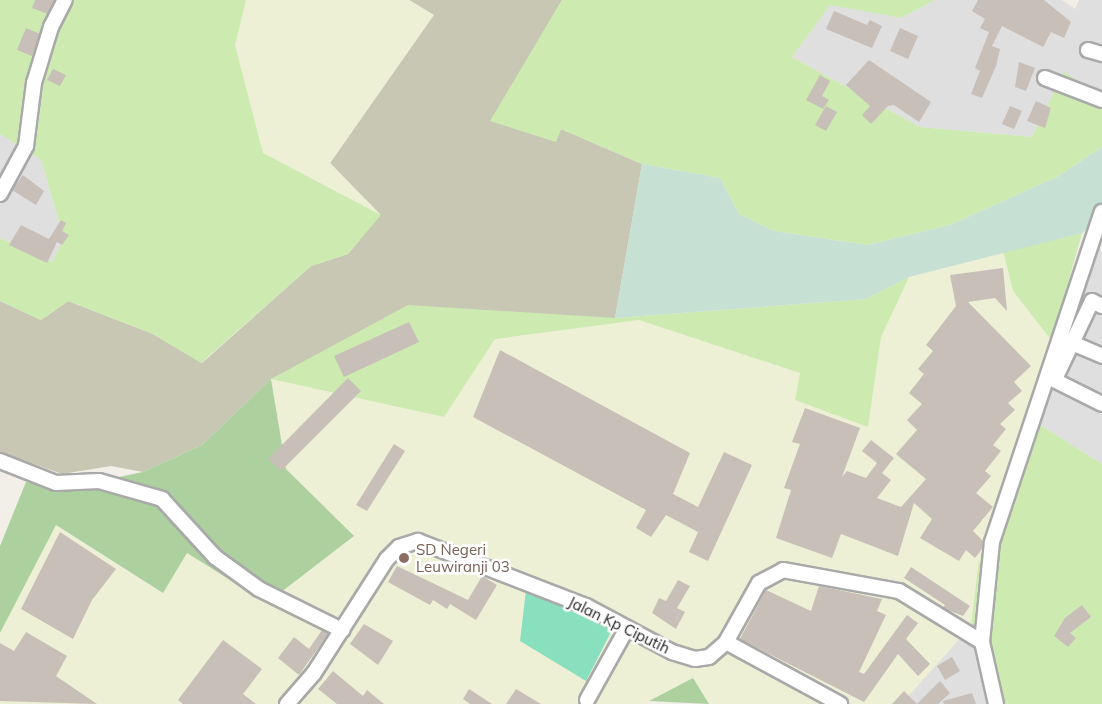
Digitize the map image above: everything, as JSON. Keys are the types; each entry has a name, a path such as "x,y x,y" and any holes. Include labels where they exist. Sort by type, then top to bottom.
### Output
{"street":[{"path":"0,194 26,146 34,83 51,27 64,0"},
{"path":"1088,50 1102,54"},
{"path":"1045,78 1102,100"},
{"path":"996,704 982,642 992,542 1052,378 1102,212"},
{"path":"1052,378 1092,302 1102,306"},
{"path":"1072,343 1102,356"},
{"path":"1052,378 1102,404"},
{"path":"0,461 56,483 99,481 162,499 215,557 259,589 342,630"},
{"name":"Jalan Kp Ciputih","path":"287,704 342,630 387,559 399,548 418,541 586,606 627,628 695,659 709,657 726,642 759,583 783,570 899,591 982,642"},
{"path":"587,700 627,628"},
{"path":"726,642 840,704"}],"shaded area":[{"path":"246,0 409,0 434,15 330,163 381,215 263,153 235,45"},
{"path":"409,0 562,0 491,121 556,141 561,129 642,164 615,318 271,379 202,445 143,472 111,466 62,474 0,452 0,301 41,320 68,301 153,334 202,363 311,266 348,254 380,215 330,163 433,15"},
{"path":"935,0 1062,0 1075,9 1079,0 1102,0 1102,95 1064,73 1032,137 920,127 792,57 830,4 901,18"},
{"path":"0,134 41,160 64,239 52,263 0,238"},
{"path":"1102,147 1102,218 1082,233 909,277 866,299 615,318 642,164 720,178 739,214 774,231 867,245 950,225 1059,176"},
{"path":"1096,245 1102,252 1102,464 1039,424"},
{"path":"1003,251 1013,291 1052,341 999,490 978,567 971,626 901,704 709,704 693,678 645,704 0,704 0,633 55,525 162,593 187,553 267,603 354,537 286,469 271,379 444,417 495,339 639,320 800,373 868,427 881,337 909,277"},
{"path":"971,626 1002,698 1062,704 901,704"}],"green space":[{"path":"0,0 246,0 235,45 263,153 381,215 348,254 311,266 201,363 153,334 68,301 41,320 0,301 0,238 52,262 64,239 41,160 0,134"},
{"path":"562,0 935,0 901,18 830,5 792,57 920,127 1032,137 1064,72 1102,95 1102,147 1059,176 950,225 867,245 774,231 739,214 720,178 642,164 561,129 556,142 490,121"},
{"path":"1082,233 1052,341 1013,291 1003,251"},
{"path":"909,277 881,337 868,427 795,400 800,373 639,320 495,339 444,417 271,379 408,305 615,318 866,299"},
{"path":"271,379 286,469 354,536 267,603 187,553 163,593 56,525 0,633 0,546 26,482 66,488 143,472 202,445"},
{"path":"1039,424 1102,464 1102,704 1005,704 971,626 978,567 999,490 1014,495"},
{"path":"526,590 612,630 586,681 520,641"},
{"path":"693,678 709,704 649,701"}],"building":[{"path":"35,0 54,0 48,14 32,8"},
{"path":"978,0 1044,0 1071,22 1064,38 1051,32 1043,47 1002,26 992,46 1000,49 996,66 982,98 971,94 980,71 975,68 989,32 980,28 985,19 972,11"},
{"path":"834,11 867,25 870,20 882,26 872,48 826,29"},
{"path":"26,28 40,34 32,56 17,50"},
{"path":"900,28 918,36 908,59 890,51"},
{"path":"869,60 931,102 919,122 894,105 888,106 871,124 862,115 870,106 846,85"},
{"path":"1019,62 1035,68 1026,91 1015,87"},
{"path":"53,69 66,75 60,86 47,80"},
{"path":"820,75 830,81 822,96 829,100 823,109 806,100"},
{"path":"1036,101 1051,108 1045,128 1027,121"},
{"path":"826,106 837,112 826,131 815,125"},
{"path":"1010,106 1022,111 1014,129 1002,124"},
{"path":"23,175 44,191 36,205 12,190"},
{"path":"61,220 66,223 62,231 69,235 62,245 57,242 47,263 9,245 21,225 49,239"},
{"path":"1003,268 1007,311 995,298 968,302 1031,366 1014,382 1022,391 1008,403 1015,410 1000,424 1006,429 993,445 1001,451 985,471 991,476 976,493 993,507 973,531 983,541 982,549 975,558 966,550 959,561 920,538 932,519 914,503 898,556 841,534 832,558 776,538 791,490 784,488 800,444 792,442 805,408 860,428 842,477 847,471 866,478 877,463 862,451 871,440 894,458 882,473 891,480 877,498 901,507 926,479 896,454 917,430 907,420 922,404 909,393 924,374 918,369 933,351 926,345 956,306 950,275"},
{"path":"409,322 419,342 344,377 334,356"},
{"path":"500,350 690,453 673,494 698,507 724,452 752,465 708,561 689,552 698,532 666,515 651,537 636,528 646,510 473,417"},
{"path":"348,378 361,391 281,471 268,459"},
{"path":"394,444 405,451 367,511 356,505"},
{"path":"60,532 116,569 92,600 73,639 21,609"},
{"path":"397,566 468,600 482,576 497,585 476,620 450,604 447,609 433,600 430,605 388,582"},
{"path":"911,567 970,606 963,616 943,608 945,605 904,578"},
{"path":"678,580 690,586 677,608 685,612 676,629 652,613 659,598 666,601"},
{"path":"819,586 882,599 877,611 886,615 859,672 864,674 907,615 918,623 906,639 930,664 918,676 898,654 864,702 740,639 766,590 811,611"},
{"path":"1082,605 1091,617 1070,633 1076,638 1068,647 1054,636 1065,618"},
{"path":"364,624 393,641 378,665 350,644"},
{"path":"322,630 328,634 299,675 278,658 294,637 309,649"},
{"path":"26,632 67,656 56,676 97,704 0,701 0,643 14,651"},
{"path":"223,640 262,669 243,694 256,704 183,704 178,700"},
{"path":"952,657 960,671 945,680 937,666"},
{"path":"333,671 363,696 367,690 384,704 337,704 318,689"},
{"path":"940,681 950,693 938,704 917,704"},
{"path":"469,689 492,704 470,704 463,699"},
{"path":"516,689 541,704 506,704"},
{"path":"904,691 917,704 892,704"},
{"path":"972,693 976,704 944,704 943,701"}],"place":[{"name":"SD Negeri Leuwiranji 03","path":"404,558"}]}
